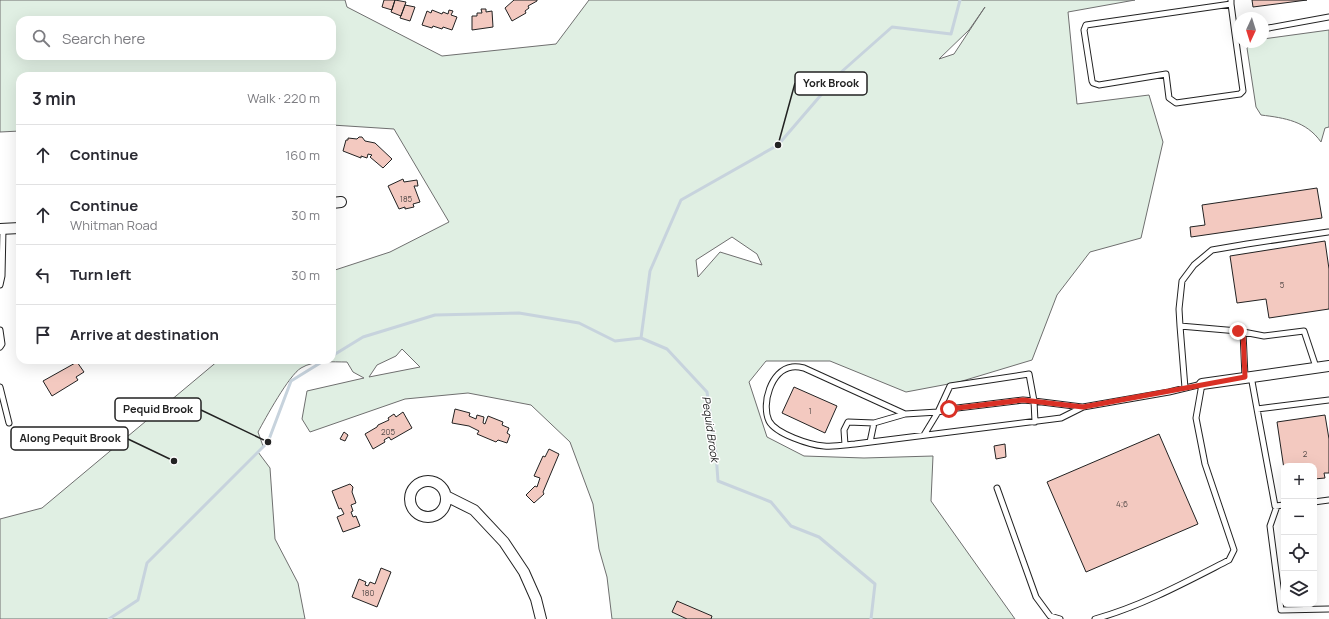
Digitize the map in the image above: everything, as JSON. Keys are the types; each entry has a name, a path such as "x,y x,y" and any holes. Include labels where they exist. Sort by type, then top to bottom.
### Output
{"street":[{"path":"1,229 16,228"},
{"path":"1202,384 1329,366"},
{"path":"446,496 474,510 504,542 524,572 536,599 541,619"}],"lane":[{"path":"1233,12 1231,2 1086,25 1084,30 1092,81 1093,83 1099,85 1166,74 1169,98 1176,103 1240,94 1243,91 1239,48"},
{"path":"1269,28 1329,17"},
{"path":"0,285 2,276 1,229"},
{"path":"1185,388 1180,326 1182,281 1194,265 1212,250 1328,232"},
{"path":"1180,326 1243,332 1264,336 1304,331 1316,367"},
{"path":"0,330 2,344 0,347"},
{"path":"1243,332 1248,377 1257,409 1275,506 1277,506"},
{"path":"904,414 804,368 791,367 778,374 771,387 766,406 770,422 781,431 802,441 825,446 845,445 1061,418 1083,407 1202,384 1196,418 1205,464 1234,550 1229,560 1140,603 1095,619"},
{"path":"924,435 938,412 950,386 1029,374 1034,401 1035,422"},
{"path":"0,387 9,422"},
{"path":"845,445 844,430 848,422 874,423 904,414 938,412 956,408 1023,400 1083,407"},
{"path":"1257,409 1329,400"},
{"path":"870,442 874,423"},
{"path":"997,488 1036,597 1050,616 1060,619"},
{"path":"1317,502 1329,500"},
{"path":"1277,506 1281,505"},
{"path":"1277,506 1270,526 1281,610 1329,609"}],"green space":[{"path":"0,0 345,0 347,7 442,56 556,44 589,0 1135,0 1068,12 1077,104 1149,95 1163,142 1141,238 1090,252 1057,295 1032,360 959,382 906,392 830,361 766,361 749,382 767,437 804,456 864,458 933,456 931,501 1015,619 612,619 607,577 599,549 593,504 570,442 531,405 468,393 405,399 310,432 302,419 307,391 364,378 353,372 347,362 336,362 336,270 390,252 449,222 394,129 336,125 336,72 16,72 16,131 0,132","holes":["985,7 954,54 939,59 969,30","732,237 757,254 762,265 720,252 698,277 696,260","402,349 420,367 369,377 377,365 396,356"]},
{"path":"1329,30 1329,127 1325,128 1321,142 1309,129 1302,125 1287,119 1261,115 1256,107 1247,48 1269,48 1269,38"},
{"path":"214,364 312,364 301,368 290,379 258,432 263,446 258,452 270,468 275,539 298,583 305,619 0,619 0,519 42,508"}],"building":[{"path":"384,0 395,0 392,10 382,7"},
{"path":"395,0 406,2 401,16 391,12"},
{"path":"514,0 537,1 528,6 529,8 525,11 526,13 512,21 505,8"},
{"path":"1252,0 1307,0 1253,7"},
{"path":"405,5 415,7 410,21 400,18"},
{"path":"481,9 486,9 486,12 492,11 493,27 472,30 472,16 477,16 477,13 482,13"},
{"path":"432,10 442,14 443,12 448,14 449,10 453,11 451,15 457,17 452,30 443,27 442,29 422,25 427,11 431,13"},
{"path":"362,137 365,141 375,143 392,159 383,168 370,157 372,155 368,154 367,158 361,156 361,158 343,151 348,138 357,139"},
{"path":"403,179 404,182 417,180 418,186 414,186 420,202 413,204 414,207 399,209 388,186"},
{"path":"1317,188 1322,218 1191,237 1190,227 1205,225 1202,205"},
{"path":"1325,241 1329,269 1329,309 1269,318 1266,299 1237,303 1230,256"},
{"path":"73,364 78,364 84,372 76,377 78,380 52,396 43,381"},
{"path":"794,387 837,406 825,433 782,413"},
{"path":"455,409 470,413 469,416 476,419 477,415 484,417 483,423 485,424 488,416 503,422 502,425 509,428 507,433 510,435 507,443 498,440 496,442 477,434 479,431 469,426 452,423"},
{"path":"403,412 412,428 391,440 389,437 384,440 385,442 373,449 365,434 378,425 389,420 388,418 394,414 396,417"},
{"path":"1325,415 1329,439 1329,473 1324,473 1325,478 1317,479 1317,463 1283,463 1277,422"},
{"path":"344,432 348,435 345,441 340,439"},
{"path":"1159,434 1198,524 1086,572 1047,482"},
{"path":"1005,444 1006,457 996,459 994,446"},
{"path":"549,449 559,454 543,492 544,494 534,503 526,495 535,486 537,487 540,478 534,476 543,456 545,457"},
{"path":"350,484 353,487 352,492 356,503 351,505 353,511 351,512 353,517 356,516 360,526 343,532 337,517 344,514 341,508 339,509 332,491"},
{"path":"381,568 391,572 377,607 352,597 359,579 366,582 365,585 368,586 370,582 375,584"},
{"path":"677,601 712,616 711,619 687,619 672,612"}],"waterway":[{"path":"641,338 650,271 681,200 778,145 839,74 892,27 951,34 960,0"},
{"name":"Pequid Brook","path":"336,354 363,337 435,315 519,313 579,323 615,341 641,338 667,349 707,392 716,454 718,481 771,502 791,526 819,537 875,584 871,619"},
{"name":"Pequid Brook","path":"109,619 138,600 147,563 268,442 291,381 319,364"}],"place":[{"name":"York Brook","path":"778,145"},
{"name":"Pequid Brook","path":"268,442"},
{"name":"Along Pequit Brook","path":"174,461"}],"route":[{"path":"949,409 1023,400 1083,407 1245,377 1243,332 1238,331"}]}
